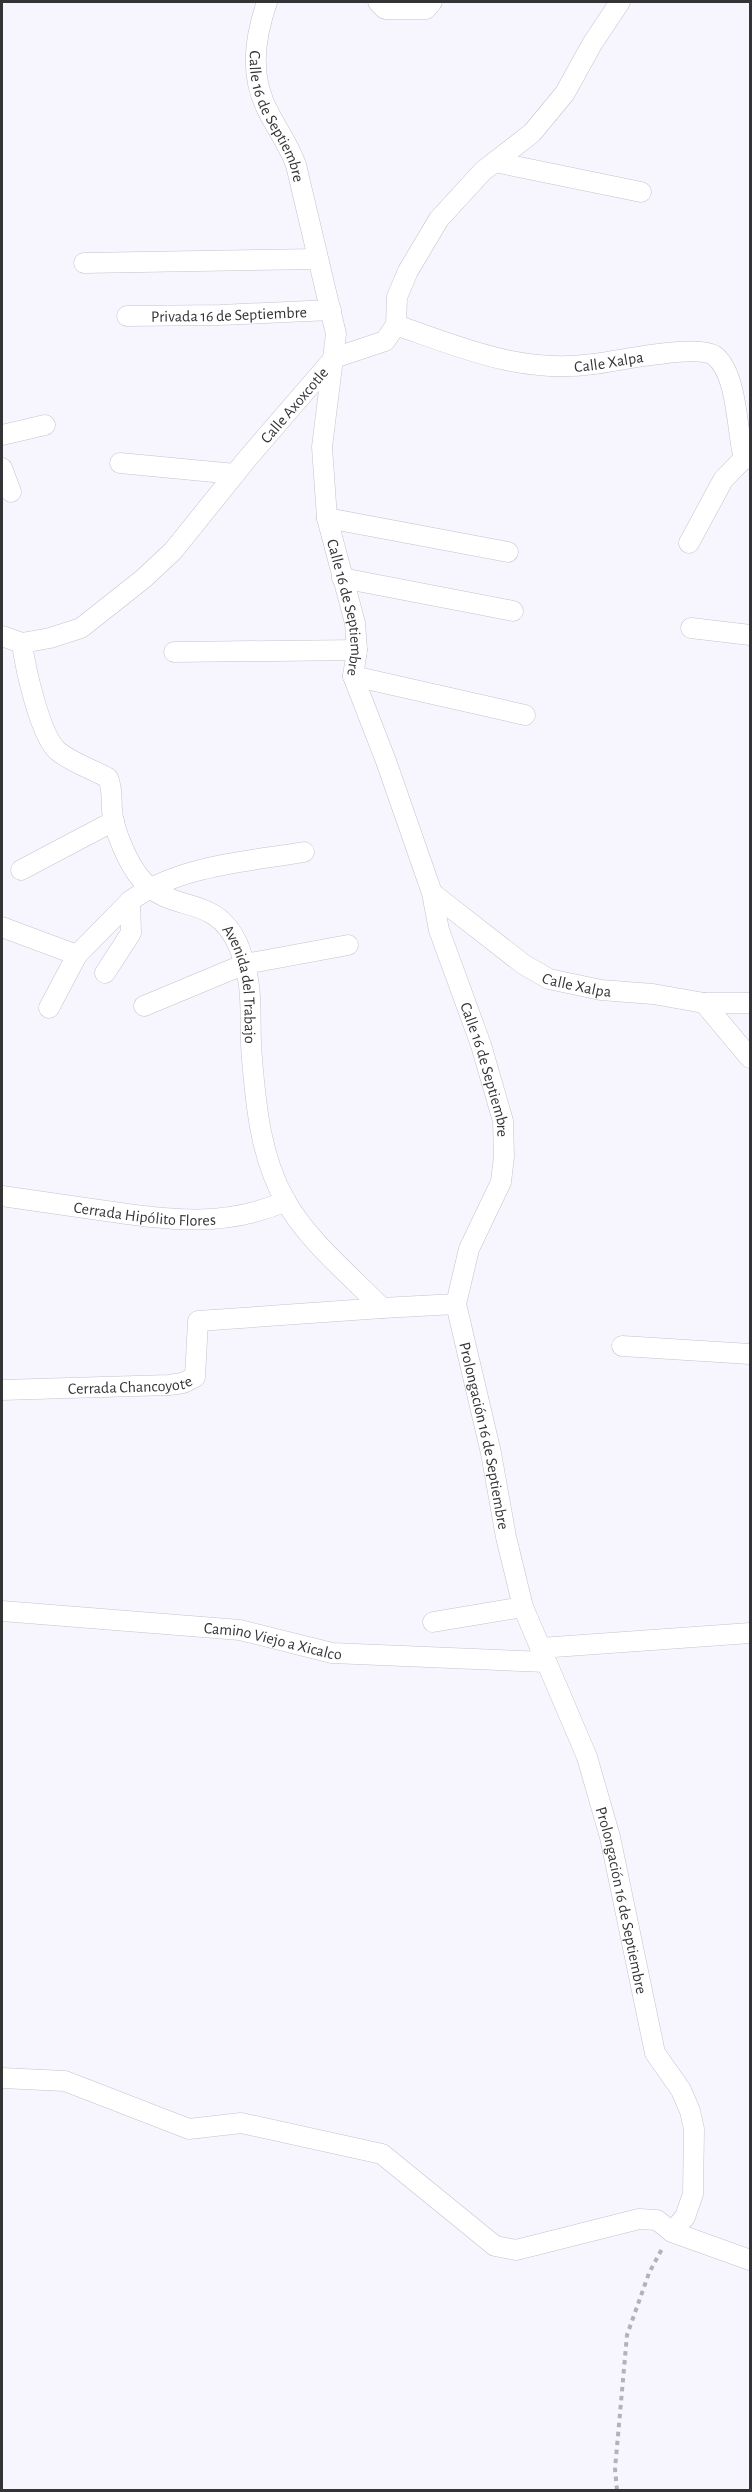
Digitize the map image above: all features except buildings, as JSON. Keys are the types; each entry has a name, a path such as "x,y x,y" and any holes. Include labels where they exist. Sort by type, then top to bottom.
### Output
{"street":[{"name":"Calle 16 de Septiembre","path":"267,2 255,46 257,77 270,115 290,149 296,165 336,334 322,447 327,518 355,623 357,650 353,676 386,761 432,894 439,930 481,1045 503,1122 504,1156 501,1182 469,1249 456,1304"},
{"path":"378,2 385,9 426,9 432,2"},
{"path":"396,325 397,297 408,271 440,219 483,171 532,133 565,93 592,44 620,2"},
{"path":"495,162 641,192"},
{"path":"84,263 317,259"},
{"name":"Privada 16 de Septiembre","path":"127,316 331,310"},
{"name":"Calle Axoxcotle","path":"2,636 22,643 50,638 81,628 134,586 173,551 334,358 384,341 396,325"},
{"name":"Calle Xalpa","path":"396,325 472,352 524,365 591,364 658,354 699,351 714,355 729,374 742,450 749,457"},
{"path":"2,435 45,425"},
{"path":"689,543 723,480 749,457"},
{"path":"120,463 235,474"},
{"path":"2,468 11,492"},
{"path":"327,518 508,552"},
{"path":"342,578 513,611"},
{"path":"691,628 750,635"},
{"name":"Avenida del Trabajo","path":"22,643 27,674 49,741 57,751 108,778 111,786 114,821 134,870 149,887 164,896 218,916 229,928 245,964 251,987 251,1054 255,1096 264,1143 274,1178 286,1201 303,1225 382,1308"},
{"path":"174,652 357,650"},
{"path":"353,676 525,715"},
{"path":"21,870 114,821"},
{"path":"49,1008 77,955 130,902 149,887 198,870 304,852"},
{"name":"Calle Xalpa","path":"432,894 523,964 549,979 601,990 653,994 704,1003 750,1002"},
{"path":"105,974 131,933 130,902"},
{"path":"2,927 77,955"},
{"path":"144,1006 245,964 348,945"},
{"path":"704,1003 750,1058"},
{"name":"Cerrada Hipólito Flores","path":"2,1196 175,1221 243,1215 264,1211 286,1201"},
{"path":"382,1308 456,1304"},
{"name":"Prolongación 16 de Septiembre","path":"456,1304 491,1453 506,1537 523,1608 587,1757 610,1837 655,2053 681,2090 690,2110 694,2129 693,2194 685,2217 672,2232"},
{"name":"Cerrada Chancoyote","path":"2,1390 126,1388 183,1383 195,1377 198,1321 382,1308"},
{"path":"622,1346 750,1354"},
{"path":"433,1622 523,1608"},
{"name":"Camino Viejo a Xicalco","path":"2,1611 240,1630 332,1653 543,1655 750,1633"},
{"path":"2,2078 65,2081 189,2129 241,2123 382,2154 495,2246 516,2250 639,2219 657,2220 672,2232 750,2260"}],"path":[{"path":"617,2490 615,2469 627,2336 649,2273 672,2232"}]}
